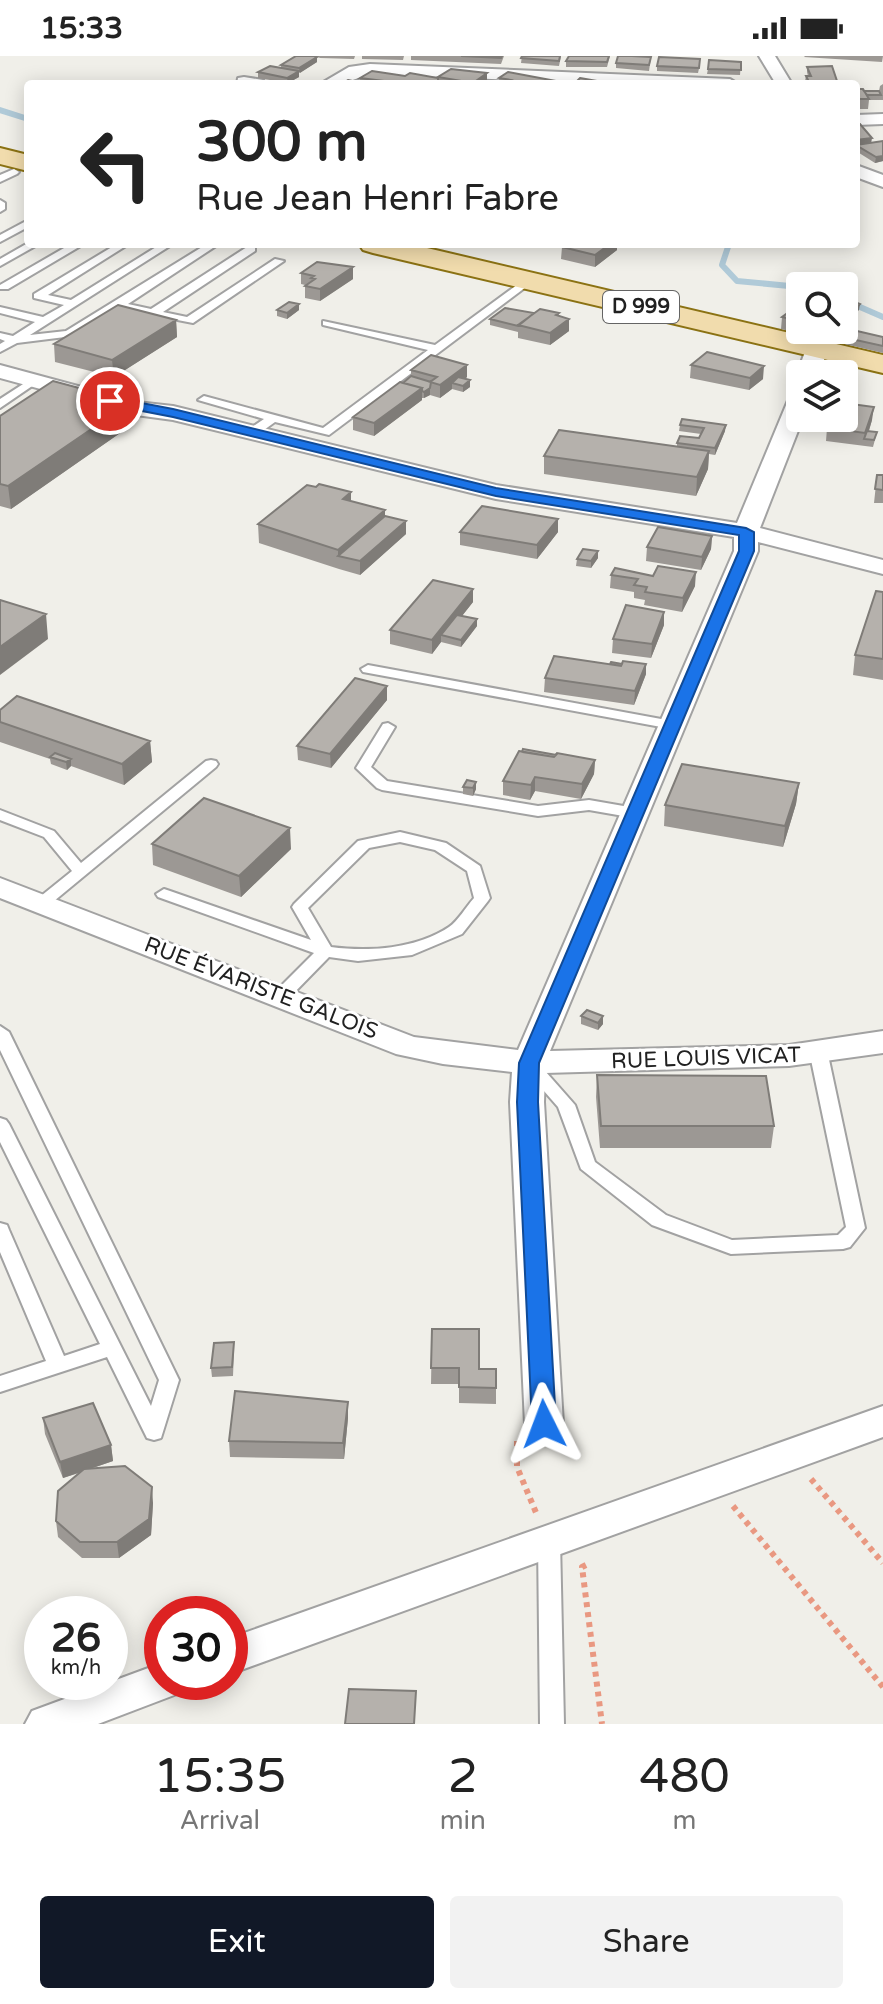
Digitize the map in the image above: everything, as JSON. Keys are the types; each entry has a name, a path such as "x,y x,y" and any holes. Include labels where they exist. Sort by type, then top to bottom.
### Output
{"main road":[{"name":"D 999","path":"390,248 529,281 809,360"},
{"name":"D 999","path":"858,363 883,364"}],"street":[{"path":"767,56 782,80"},
{"path":"335,80 346,74 370,69 634,80"},
{"path":"860,120 883,119"},
{"path":"860,172 883,181"},
{"path":"0,371 136,408 173,413 496,492 746,532 883,567"},
{"path":"544,1424 527,1102 529,1063 746,551 746,532 786,432"},
{"name":"RUE ÉVARISTE GALOIS","path":"0,887 407,1046 444,1055 529,1063"},
{"name":"RUE LOUIS VICAT","path":"529,1063 819,1055 883,1042"},
{"path":"248,1649 883,1421"},
{"path":"47,1724 144,1688"}],"lane":[{"path":"0,179 14,164"},
{"path":"0,239 24,225"},
{"path":"0,263 27,248"},
{"path":"2,287 72,248"},
{"path":"38,296 117,248"},
{"path":"0,349 161,248"},
{"path":"0,336 15,340 69,334 208,248"},
{"path":"153,313 251,249"},
{"path":"119,305 189,321 279,261"},
{"path":"204,400 325,432 529,281"},
{"path":"2,287 72,303"},
{"path":"0,310 44,321"},
{"path":"327,323 437,349"},
{"path":"0,404 6,394 34,380"},
{"path":"253,432 273,418"},
{"path":"368,669 672,725"},
{"path":"388,727 363,768 382,785 538,811 589,805 635,813"},
{"path":"42,903 211,764"},
{"path":"0,815 49,834 81,872"},
{"path":"164,894 325,951 358,956 406,951 456,930 482,898 474,869 440,846 400,837 364,844 300,907 325,951"},
{"path":"281,996 325,951"},
{"path":"0,1032 169,1380 154,1432 0,1124"},
{"path":"529,1063 566,1105 587,1165 659,1220 731,1247 843,1242 856,1228 819,1055"},
{"path":"0,1230 58,1365"},
{"path":"0,1384 112,1348"},
{"path":"549,1540 552,1724"}],"path":[{"path":"544,1424 516,1432 517,1467 549,1540"},
{"path":"817,1470 807,1475 883,1563"},
{"path":"718,1511 744,1500"},
{"path":"732,1505 883,1687"},
{"path":"595,1561 582,1567 602,1724"}],"building":[{"path":"296,56 317,57 299,68 281,65"},
{"path":"461,56 502,56 501,58"},
{"path":"522,56 560,56 559,61"},
{"path":"569,56 609,56 607,62 566,61"},
{"path":"618,56 651,57 649,65 616,63"},
{"path":"659,57 700,59 699,68 657,66"},
{"path":"709,60 741,62 741,70 708,69"},
{"path":"270,66 299,71 287,78 258,72"},
{"path":"832,66 837,80 808,80 806,76 811,76 807,67"},
{"path":"451,69 487,73 477,80 438,77"},
{"path":"372,71 405,76 410,73 438,80 376,80 360,78"},
{"path":"508,72 551,80 511,80 499,78"},
{"path":"860,89 863,89 869,99 860,99"},
{"path":"864,91 879,91 881,95 867,95"},
{"path":"860,124 872,138 860,140"},
{"path":"883,141 883,156 876,157 860,144"},
{"path":"566,248 605,248 595,255"},
{"path":"317,262 353,267 320,289 305,286 315,279 301,273"},
{"path":"289,302 299,304 287,313 277,310"},
{"path":"118,305 176,320 112,360 54,344"},
{"path":"505,308 534,313 518,326 490,319"},
{"path":"540,309 559,313 556,315 569,319 550,333 518,325"},
{"path":"858,331 883,337 883,346 858,340"},
{"path":"707,352 764,366 750,378 691,365"},
{"path":"431,355 467,365 440,385 430,382 437,377 411,370"},
{"path":"411,376 431,382 430,388 424,392 422,388 403,383"},
{"path":"458,377 470,380 463,386 452,383"},
{"path":"53,381 131,402 8,486 0,484 0,416"},
{"path":"400,382 422,388 374,423 353,417"},
{"path":"858,405 874,407 865,433 857,432"},
{"path":"682,419 726,425 715,448 677,443 680,436 699,438 704,428 680,425"},
{"path":"559,430 709,451 697,477 544,456"},
{"path":"867,431 877,432 874,440 864,439"},
{"path":"877,475 883,475 883,490 875,489"},
{"path":"319,484 351,492 343,499 385,510 338,550 258,524 307,485 316,487"},
{"path":"482,506 558,519 537,545 460,532"},
{"path":"385,516 406,521 360,561 338,556"},
{"path":"658,527 712,536 702,557 647,547"},
{"path":"583,549 598,551 591,561 577,559"},
{"path":"658,566 696,572 683,598 645,592 647,587 634,585 638,579 611,575 615,568 653,576"},
{"path":"433,580 473,589 432,640 390,630"},
{"path":"876,591 883,592 883,659 855,655"},
{"path":"0,600 46,614 0,647"},
{"path":"626,605 664,612 652,644 613,639"},
{"path":"457,615 477,619 461,640 441,635"},
{"path":"554,656 621,666 623,661 646,664 635,691 545,678"},
{"path":"355,678 387,686 330,754 297,746"},
{"path":"17,696 150,741 122,764 0,722 0,710"},
{"path":"523,749 556,755 522,752"},
{"path":"519,751 554,757 557,753 595,760 582,784 535,777 531,785 503,781"},
{"path":"55,753 71,759 66,762 50,757"},
{"path":"682,764 799,783 785,826 665,805"},
{"path":"467,780 476,782 473,788 463,787"},
{"path":"204,798 290,828 239,876 152,844"},
{"path":"587,1010 603,1016 598,1023 581,1016"},
{"path":"597,1075 766,1076 774,1126 601,1126"},
{"path":"432,1329 479,1329 479,1369 496,1369 496,1388 459,1387 459,1368 431,1368"},
{"path":"234,1342 232,1367 211,1368 214,1343"},
{"path":"235,1391 348,1402 343,1443 229,1441"},
{"path":"93,1403 111,1445 60,1462 43,1418"},
{"path":"125,1466 152,1487 149,1519 117,1542 80,1542 56,1521 58,1491 84,1469"},
{"path":"349,1689 416,1691 414,1724 345,1724"}],"waterway":[{"path":"0,110 24,118"},
{"path":"728,248 722,265 737,281 786,286"},
{"path":"858,306 883,317"}],"route":[{"path":"110,401 173,413 496,492 746,532 746,551 529,1063 527,1102 544,1424"}]}
